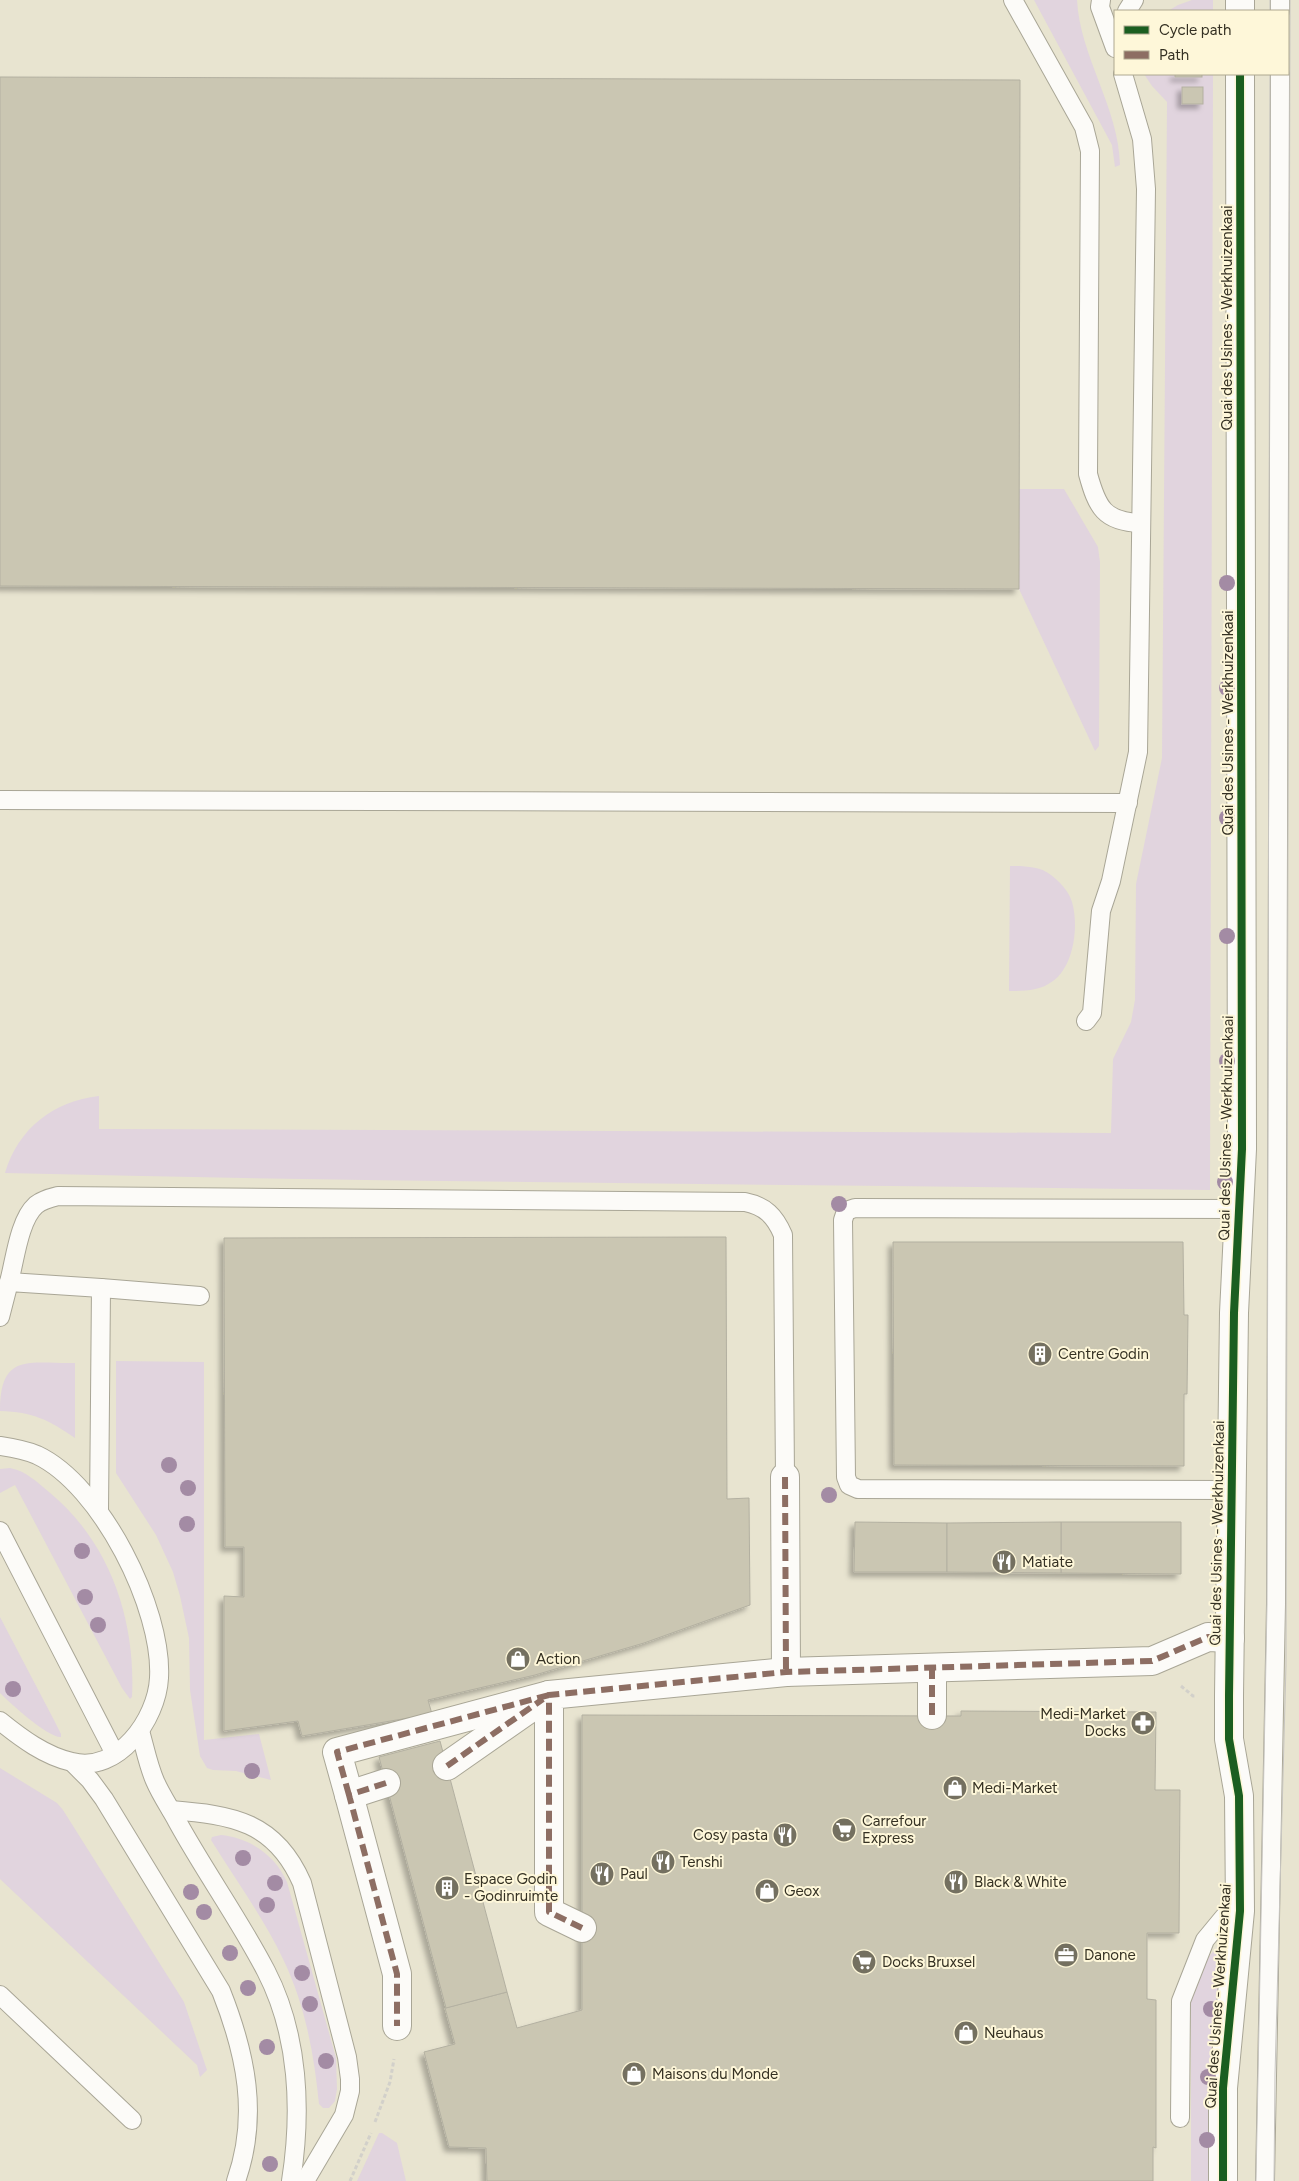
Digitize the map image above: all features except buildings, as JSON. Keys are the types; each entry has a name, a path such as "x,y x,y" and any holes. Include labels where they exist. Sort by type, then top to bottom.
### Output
{"street":[{"name":"Quai des Usines - Werkhuizenkaai","path":"1223,2181 1223,2088 1240,1910 1239,1796 1229,1739 1234,1313 1242,1150 1240,75"},
{"path":"785,1477 786,1672"},
{"path":"396,2026 397,1974 337,1752 549,1695 786,1672 1152,1661 1208,1637 1230,1638"},
{"path":"932,1668 932,1715"},
{"path":"447,1766 549,1695"},
{"path":"549,1695 549,1912 582,1928"},
{"path":"349,1795 386,1784"}],"lane":[{"path":"1012,0 1084,127 1088,138 1090,151 1088,474 1095,500 1110,517 1130,523 1141,523"},
{"path":"1101,0 1100,7 1114,45"},
{"path":"1086,1021 1092,1013 1101,911 1111,880 1138,752 1146,189 1142,138 1123,75"},
{"path":"1265,2181 1276,1604 1280,75"},
{"path":"0,800 1128,802"},
{"path":"0,1317 23,1228 28,1216 37,1204 58,1196 715,1202 756,1204 768,1211 777,1221 783,1235 785,1477"},
{"path":"1232,1490 858,1489 849,1485 846,1477 843,1220 846,1212 855,1208 1239,1209"},
{"path":"9,1282 200,1296"},
{"path":"99,1510 101,1288"},
{"path":"0,1446 21,1449 38,1456 78,1485 99,1510 112,1531 138,1584 151,1622 158,1660 159,1678 153,1706 140,1731 115,1754 95,1763 73,1763 54,1756 23,1739 0,1721"},
{"path":"0,1531 115,1754"},
{"path":"140,1731 156,1783 266,1972 280,2006 290,2043 298,2113 291,2181"},
{"path":"73,1763 90,1780 104,1799 221,1991 233,2022 243,2059 249,2097 242,2163 236,2181"},
{"path":"171,1810 202,1813 232,1819 261,1831 285,1852 302,1883 343,2036 350,2079 348,2104 344,2115 304,2181"},
{"path":"1180,2118 1181,2001 1205,1940 1224,1917 1240,1910"},
{"path":"0,1995 132,2120"}],"path":[{"path":"350,2181 390,2082 396,2026"},
{"path":"348,2166 361,2156"}],"shaded area":[{"path":"1034,0 1077,0 1085,42 1113,123 1120,165 1115,167 1112,145"},
{"path":"1192,0 1213,0 1213,10 1170,10"},
{"path":"1145,75 1213,75 1210,1190 456,1181 5,1173 19,1143 40,1120 52,1111 67,1104 99,1096 99,1129 1111,1133 1113,1059 1131,1022 1135,1000 1136,884 1162,758 1167,102"},
{"path":"1019,489 1064,489 1098,547 1100,562 1099,746 1095,751 1019,589"},
{"path":"1010,866 1026,866 1047,872 1069,894 1074,912 1075,934 1066,966 1053,981 1043,987 1032,990 1009,991"},
{"path":"116,1361 204,1362 204,1740 259,1734 271,1780 236,1771 207,1768 200,1756 190,1690 189,1638 173,1572 156,1535 116,1473"},
{"path":"31,1363 75,1363 75,1438 40,1418 22,1413 0,1411 1,1392 5,1379 12,1370 20,1365"},
{"path":"10,1468 31,1477 70,1512 88,1534 103,1559 115,1584 124,1611 132,1668 132,1697 130,1699 122,1688 15,1485 0,1493 0,1469"},
{"path":"0,1617 61,1737 47,1732 20,1712 0,1693"},
{"path":"0,1768 57,1803 63,1810 184,2002 207,2070 200,2077 197,2065 0,1879"},
{"path":"221,1835 242,1840 260,1850 276,1864 287,1882 336,2058 337,2089 335,2101 329,2108 323,2108 319,2104 303,2011 291,1976 267,1928 211,1840 212,1837"},
{"path":"1220,1943 1225,1945 1213,2181 1191,2181 1191,2001 1208,1958"},
{"path":"379,2133 397,2143 406,2181 357,2181"}],"tram line":[{"path":"1270,0 1270,10"},
{"path":"1274,2181 1286,1665 1290,0"},
{"path":"1256,2181 1267,1604 1270,75"}],"marked path":[{"path":"785,1477 786,1672"},
{"path":"582,1928 549,1912 549,1695 786,1672 1152,1661 1208,1637 1230,1638"},
{"path":"932,1668 932,1715"},
{"path":"349,1795 337,1752 549,1695"},
{"path":"447,1766 543,1699"},
{"path":"386,1783 349,1795 397,1974 397,2026"}],"cycle path":[{"path":"1223,2181 1223,2088 1240,1911 1239,1796 1229,1739 1229,1696 1234,1313 1242,1149 1240,75"}],"place":[{"name":"Centre Godin","path":"1040,1354"},
{"name":"Matiate","path":"1004,1562"},
{"name":"Action","path":"518,1659"},
{"name":"Medi-Market Docks","path":"1143,1723"},
{"name":"Medi-Market","path":"955,1788"},
{"name":"Carrefour Express","path":"844,1830"},
{"name":"Cosy pasta","path":"785,1835"},
{"name":"Tenshi","path":"663,1862"},
{"name":"Paul","path":"602,1874"},
{"name":"Black & White","path":"956,1882"},
{"name":"Espace Godin - Godinruimte","path":"447,1888"},
{"name":"Geox","path":"767,1891"},
{"name":"Danone","path":"1066,1955"},
{"name":"Docks Bruxsel","path":"864,1962"},
{"name":"Neuhaus","path":"966,2033"},
{"name":"Maisons du Monde","path":"634,2074"}]}
